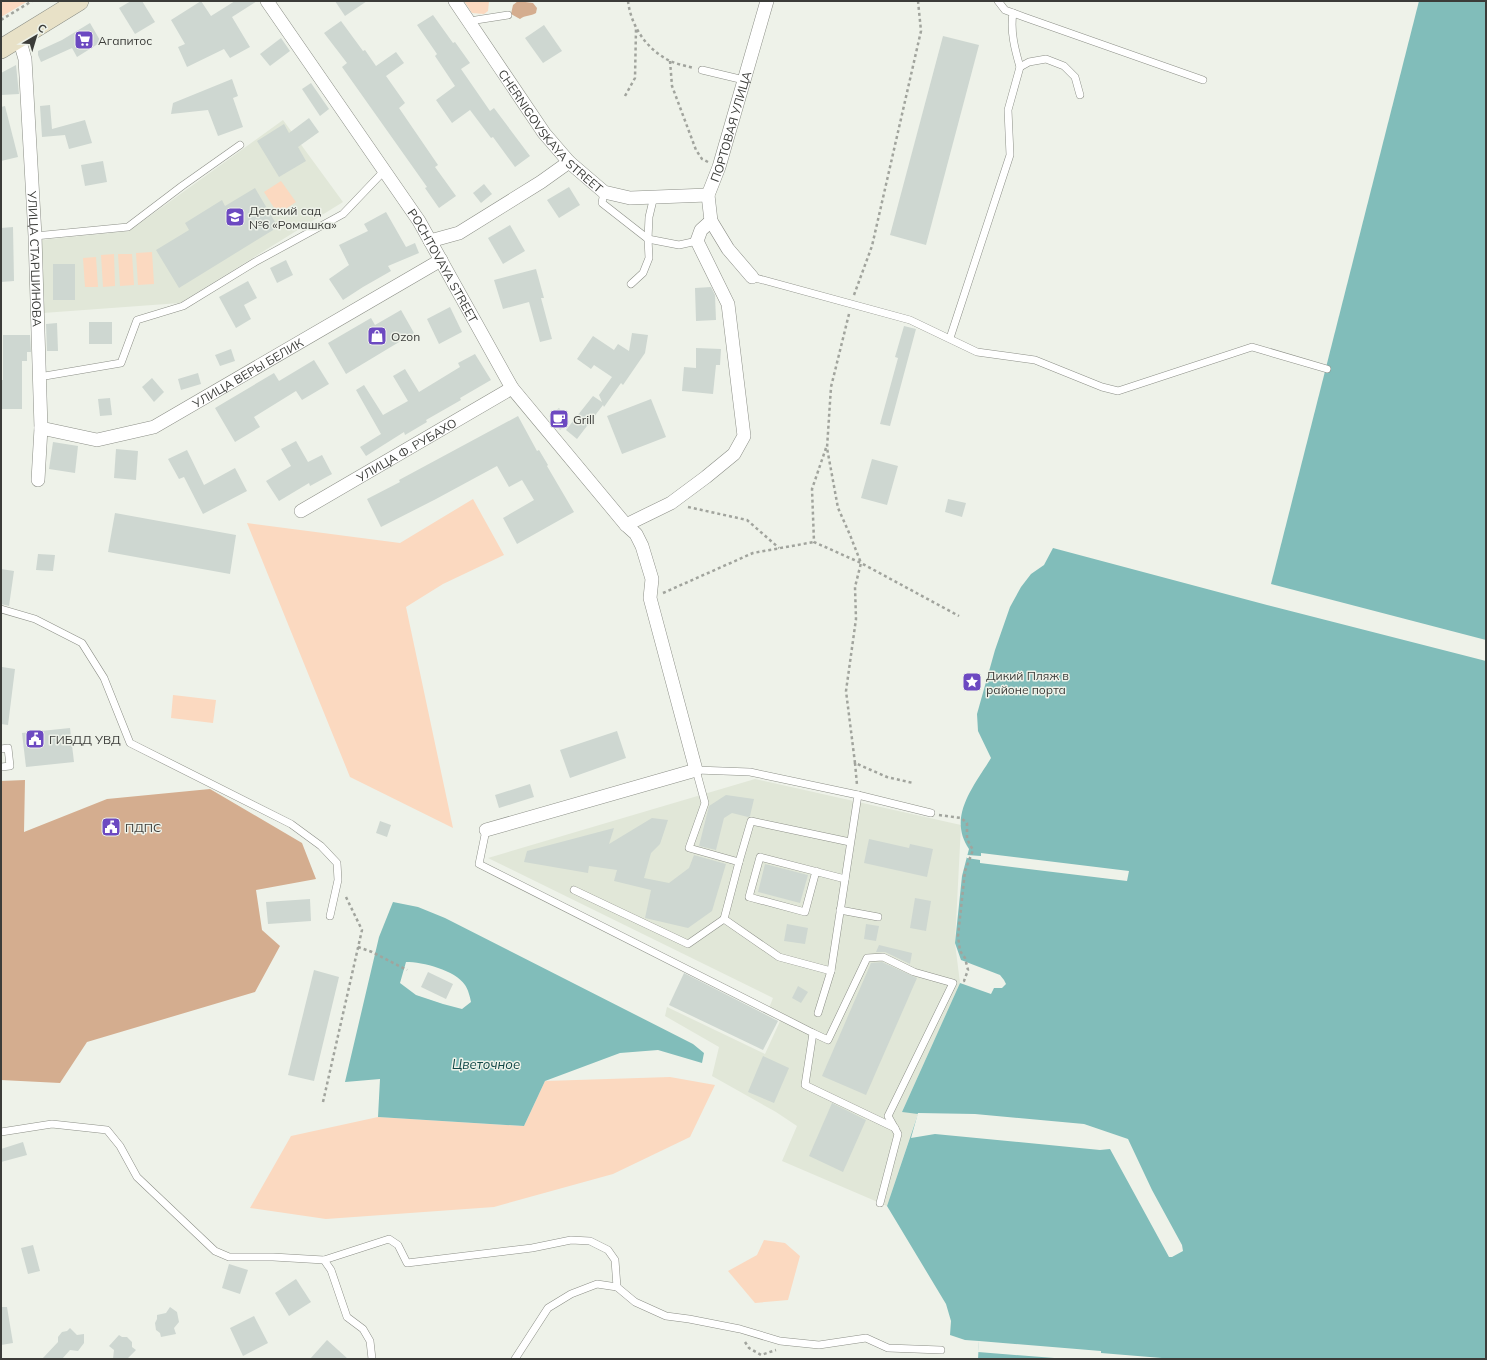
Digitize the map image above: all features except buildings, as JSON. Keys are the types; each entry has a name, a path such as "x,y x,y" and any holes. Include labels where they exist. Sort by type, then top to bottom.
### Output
{"street":[{"path":"1,49 79,1"},
{"name":"POCHTOVAYA STREET","path":"267,1 419,221 512,388 626,525 636,534 642,546 652,579 650,598 696,770"},
{"name":"CHERNIGOVSKAYA STREET","path":"455,1 544,133 568,162 604,192 630,198 708,195"},
{"name":"ПОРТОВАЯ УЛИЦА","path":"752,277 728,249 712,221 708,195 719,167 767,1"},
{"name":"УЛИЦА СТАРШИНОВА","path":"18,38 24,59 35,236 41,428 38,480"},
{"path":"430,241 459,233 541,182 568,162"},
{"path":"626,525 671,502 706,477 734,454 744,436 728,304 696,241 701,230 712,221"},
{"name":"УЛИЦА ВЕРЫ БЕЛИК","path":"41,428 97,440 154,427 441,260"},
{"name":"УЛИЦА Ф. РУБАХО","path":"301,511 512,388"},
{"path":"486,830 696,770"}],"lane":[{"path":"998,1 1005,10 1203,80"},
{"path":"950,338 1010,155 1008,110 1020,67 1011,23 1013,13"},
{"path":"469,22 508,15"},
{"path":"1020,67 1029,62 1046,59 1064,66 1075,76 1080,95"},
{"path":"702,70 744,80"},
{"path":"35,236 128,227 240,145"},
{"path":"39,377 121,363 137,320 183,306 255,262 343,214 384,171"},
{"path":"604,192 602,203 648,239 679,245 696,241"},
{"path":"631,284 643,273 649,258 649,217 654,196"},
{"path":"752,277 910,320 977,352 1035,360 1102,387 1118,391 1252,347 1327,368"},
{"path":"1,608 35,619 82,643 104,678 130,743 290,824 321,846 337,863 338,880 330,916"},
{"path":"1,748 8,748 10,766 1,767"},
{"path":"739,862 689,848 705,803 696,770 750,772 931,813"},
{"path":"818,1013 831,971 858,796"},
{"path":"574,890 688,944 724,919 751,821 850,842"},
{"path":"486,830 479,864 828,1040 867,958 883,957 914,972 953,983 888,1116 898,1134 880,1203"},
{"path":"816,871 805,912 749,897 760,857 816,871 845,879"},
{"path":"840,910 878,917"},
{"path":"724,919 779,957 831,971"},
{"path":"813,1033 805,1085 895,1128"},
{"path":"1,1132 52,1124 107,1130 120,1146 137,1177 215,1251 229,1256 324,1260 389,1239 398,1245 407,1263 532,1248 571,1240 590,1241 608,1250 616,1260 617,1287"},
{"path":"324,1260 331,1270 346,1317 363,1329 370,1341 372,1359"},
{"path":"515,1359 548,1308 571,1294 597,1284 617,1287 635,1302 666,1316 740,1329 780,1342 819,1345 866,1338 888,1348 941,1350"}],"path":[{"path":"1,20 32,1"},
{"path":"628,1 629,14 636,29 650,47 670,61 702,70"},
{"path":"858,796 846,691 856,618 855,587 861,563 838,508 827,448 831,387 851,304 872,246 922,31 918,1"},
{"path":"625,96 635,78 636,29"},
{"path":"670,61 672,86 696,150 702,159 719,167"},
{"path":"814,542 812,489 827,448"},
{"path":"671,502 747,520 780,548"},
{"path":"650,598 752,553 814,542 861,563 959,616"},
{"path":"855,763 887,777 913,783"},
{"path":"931,813 961,818 967,823 967,839 973,850 966,871 958,936 960,951 965,958 968,970 964,981 953,983"},
{"path":"323,1102 362,930 338,880"},
{"path":"358,947 372,952 407,970"}],"shaded area":[{"path":"1,1 28,1 1,17"},
{"path":"464,1 489,1 488,11 484,14 472,13"},
{"path":"518,1 533,3 537,8 536,13 520,19 511,14 513,5"},
{"name":"Детский сад №6 «Ромашка»","path":"283,120 343,202 180,303 43,313 41,240 129,231"},
{"path":"281,181 296,202 278,214 264,192"},
{"path":"152,252 154,284 138,285 136,253"},
{"path":"114,254 115,286 103,287 101,255"},
{"path":"118,254 132,254 134,285 120,286"},
{"path":"96,257 98,287 85,287 83,258"},
{"path":"473,499 504,555 443,584 406,607 453,828 350,777 247,523 400,543"},
{"path":"173,695 216,700 213,723 171,718"},
{"path":"755,779 961,825 955,943 960,983 902,1112 918,1113 887,1206 782,1161 797,1126 776,1112 712,1076 719,1047 665,1016 667,1007 765,1054 781,1019 767,1013 773,998 488,858"},
{"path":"25,780 24,832 107,799 210,789 302,843 316,879 256,890 262,930 280,946 255,992 87,1042 60,1083 1,1080 1,781"},
{"path":"670,1077 715,1085 690,1137 613,1174 494,1207 326,1219 250,1208 291,1136 378,1117 524,1126 545,1081"},
{"path":"764,1240 785,1243 800,1256 788,1300 755,1303 728,1271 757,1255"}],"water":[{"path":"1419,1 1486,1 1486,640 1271,584"},
{"path":"1053,548 1486,661 1486,1359 978,1359 979,1341 965,1340 950,1335 951,1321 946,1304 887,1206 918,1114 902,1112 960,983 991,994 994,988 1002,988 1006,984 1000,975 961,960 955,943 962,876 969,849 963,837 961,825 962,814 965,802 991,758 978,731 977,714 995,650 1010,607 1021,587 1031,574 1044,565"},
{"name":"Цветочное","path":"393,902 418,907 445,918 693,1044 704,1053 702,1063 658,1050 620,1053 545,1081 524,1126 378,1117 380,1079 345,1082 379,937","holes":["406,962 430,965 454,975 466,987 471,1002 462,1009 416,995 400,983"]}],"pier":[{"path":"981,853 1129,871 1127,881 980,863 980,860 967,858 967,855 981,856"},
{"path":"918,1113 975,1114 1084,1124 1128,1139 1152,1190 1182,1245 1183,1251 1169,1257 1110,1149 1100,1150 935,1134 911,1138"},
{"path":"979,1341 1101,1351 1101,1353 1174,1359 1067,1359 978,1352"}],"place":[{"name":"Агапитос","path":"84,40"},
{"name":"Детский сад №6 «Ромашка»","path":"235,217"},
{"name":"Ozon","path":"377,336"},
{"name":"Grill","path":"559,419"},
{"name":"Дикий Пляж в районе порта","path":"972,682"},
{"name":"ГИБДД УВД","path":"35,739"},
{"name":"ПДПС","path":"111,827"}]}
